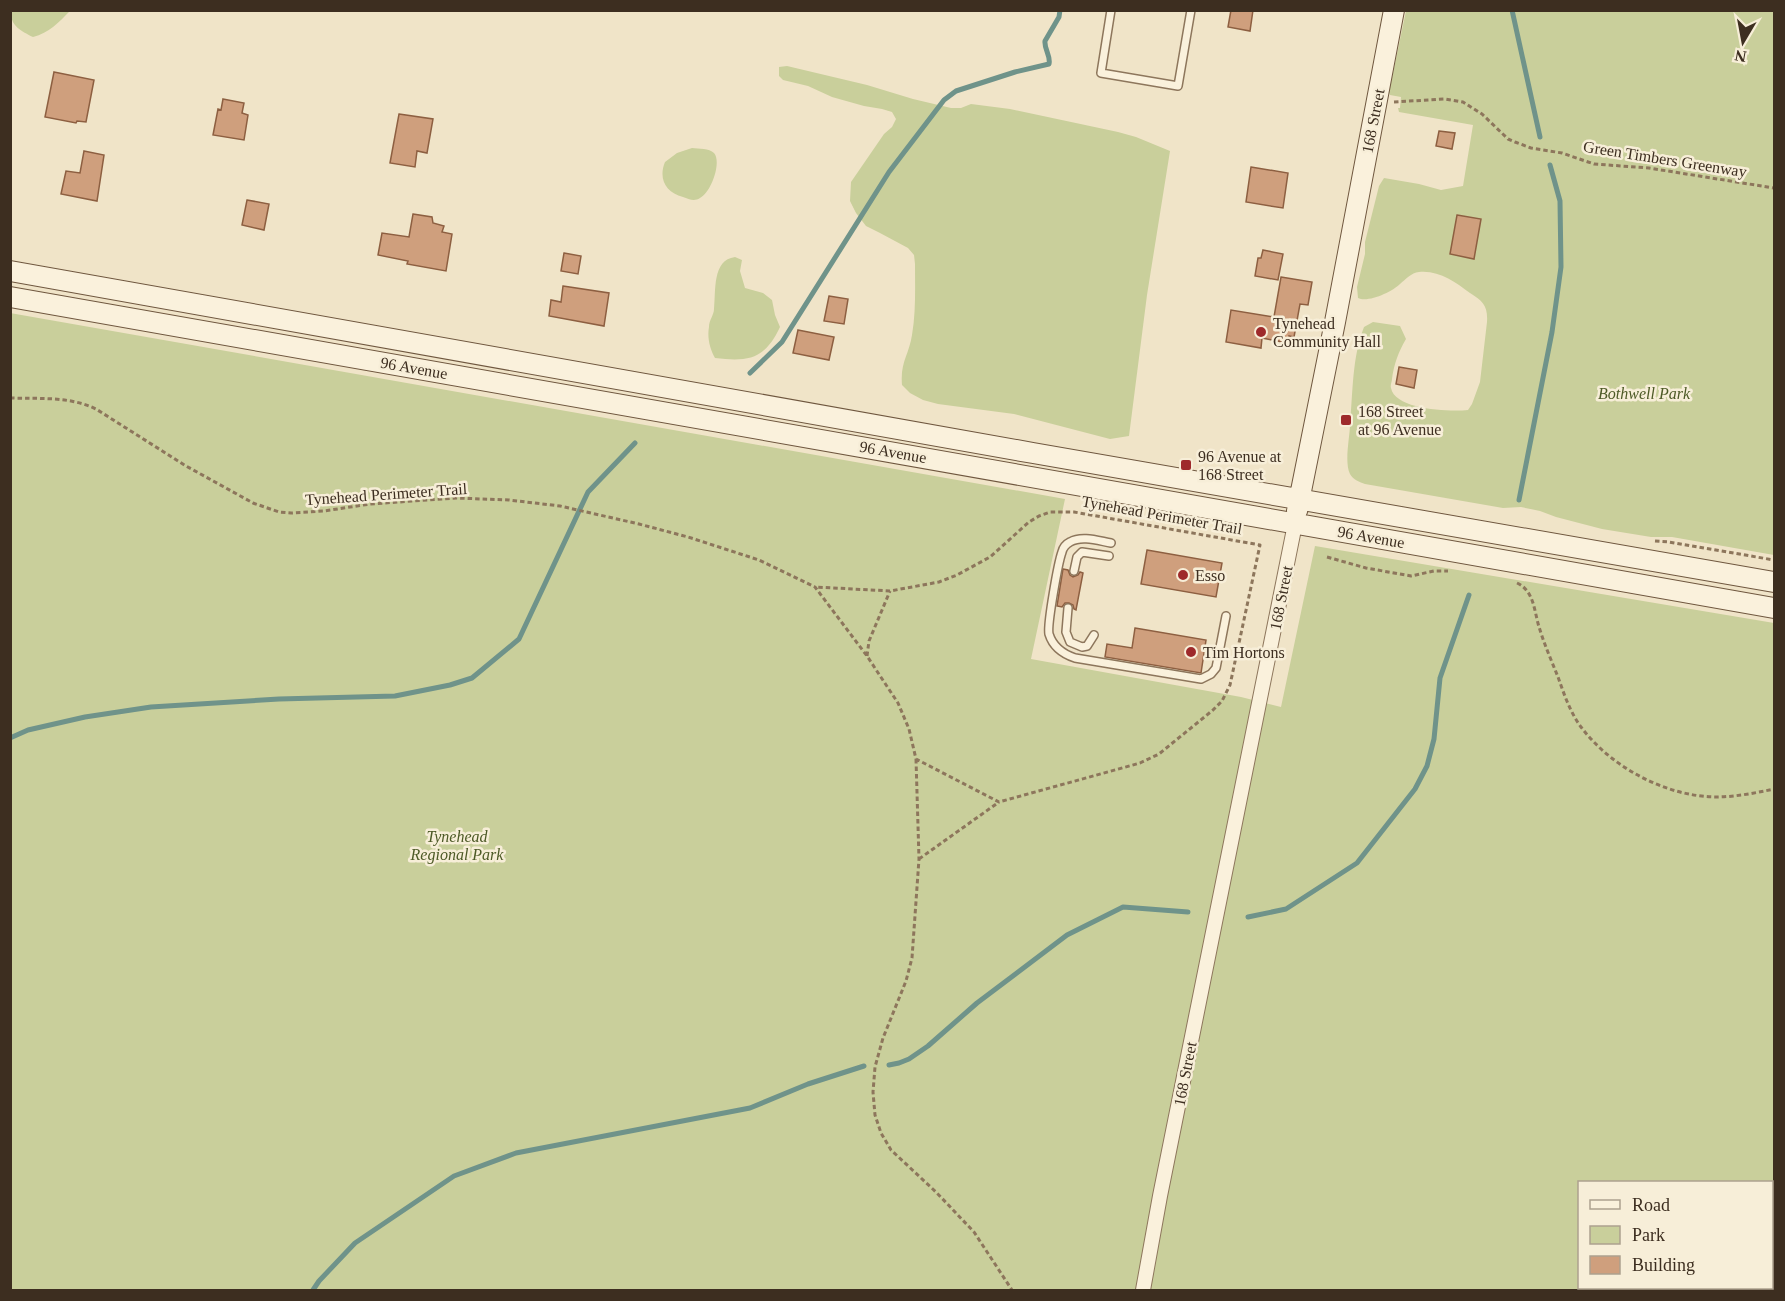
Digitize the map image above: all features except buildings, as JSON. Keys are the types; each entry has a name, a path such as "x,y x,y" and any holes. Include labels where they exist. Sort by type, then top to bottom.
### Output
{"main road":[{"name":"168 Street","path":"1295,524 1394,10"},
{"name":"96 Avenue","path":"10,271 1774,582"},
{"name":"96 Avenue","path":"10,297 1774,608"}],"street":[{"name":"168 Street","path":"1143,1290 1295,524"}],"lane":[{"path":"1111,10 1101,73 1178,86 1191,10"},
{"path":"1111,543 1077,540 1071,541 1062,551 1048,625 1052,640 1065,655 1201,679 1211,674 1215,668 1226,616"},
{"path":"1074,571 1077,557 1082,552 1109,555"},
{"path":"1068,608 1066,632 1070,642 1082,647 1087,646 1094,635"}],"path":[{"name":"Green Timbers Greenway","path":"1388,101 1398,103 1445,99 1463,102 1482,114 1515,142 1531,148 1562,153 1594,164 1649,168 1774,188"},
{"name":"Tynehead Perimeter Trail","path":"10,398 72,400 83,403 186,466 253,503 279,512 324,511 370,504 456,498 509,500 560,506 688,537 759,560 815,587 890,591 939,582 957,575 990,556 1029,522 1050,512 1074,512 1260,545 1230,685 1222,701 1158,754 1140,763 999,802 919,859"},
{"path":"1327,557 1365,568 1411,576 1434,571 1457,572"},
{"path":"1508,581 1519,583 1531,597 1539,629 1569,708 1580,727 1599,747 1624,767 1652,782 1685,793 1715,796 1774,789"},
{"name":"Tynehead Perimeter Trail","path":"815,587 867,656 898,703 909,729 916,759 919,859 912,958 875,1067 873,1092 875,1115 881,1133 891,1150 974,1232 1012,1290"},
{"path":"867,656 873,631 890,591"},
{"path":"916,759 999,802"}],"green space":[{"path":"11,10 70,11 49,30 33,37 14,24"},
{"name":"Bothwell Park","path":"1406,11 1774,11 1774,555 1672,537 1651,537 1602,529 1521,507 1503,508 1365,484 1351,476 1347,456 1354,375 1357,351 1364,327 1373,322 1400,326 1406,339 1395,363 1391,387 1402,401 1425,408 1468,410 1480,382 1487,312 1475,296 1440,275 1419,272 1380,296 1368,299 1358,298 1357,287 1365,254 1365,242 1379,186 1384,178 1441,190 1463,186 1473,125 1399,112 1401,97 1390,95 1389,92"},
{"path":"787,66 951,108 961,108 971,104 1010,109 1118,132 1170,151 1147,295 1129,436 1110,439 1014,414 938,404 923,400 910,393 902,385 903,364 911,342 914,318 914,255 908,248 866,226 850,201 851,182 896,119 892,112 832,97 808,86 783,80 779,76 779,67"},
{"path":"692,148 712,151 717,163 708,190 700,198 694,200 677,195 668,189 662,174 665,162 677,153"},
{"path":"735,257 742,260 740,271 745,288 763,293 772,300 780,327 768,346 755,356 737,359 715,358 708,335 714,311 715,285 722,264"},
{"name":"Tynehead Regional Park","path":"10,313 1065,499 1031,659 1241,697 1281,707 1315,546 1774,623 1774,1290 11,1290"}],"waterway":[{"path":"750,373 782,342 889,172 944,100 956,91 1049,64 1045,41 1059,17 1060,10"},
{"path":"1512,10 1540,137"},
{"path":"1519,500 1552,332 1561,267 1560,201 1550,165"},
{"path":"10,738 28,730 85,717 151,707 279,699 395,696 450,685 472,678 519,639 588,492 635,443"},
{"path":"1248,917 1286,909 1357,863 1415,789 1427,766 1434,739 1440,678 1469,595"},
{"path":"889,1065 909,1059 928,1046 977,1003 1067,935 1123,907 1188,912"},
{"path":"313,1290 355,1243 454,1176 516,1153 750,1108 808,1084 864,1066"}],"place":[{"name":"Tynehead Community Hall","path":"1261,332"},
{"name":"168 Street at 96 Avenue","path":"1346,420"},
{"name":"96 Avenue at 168 Street","path":"1186,465"},
{"name":"Esso","path":"1183,575"},
{"name":"Tim Hortons","path":"1191,652"}]}
